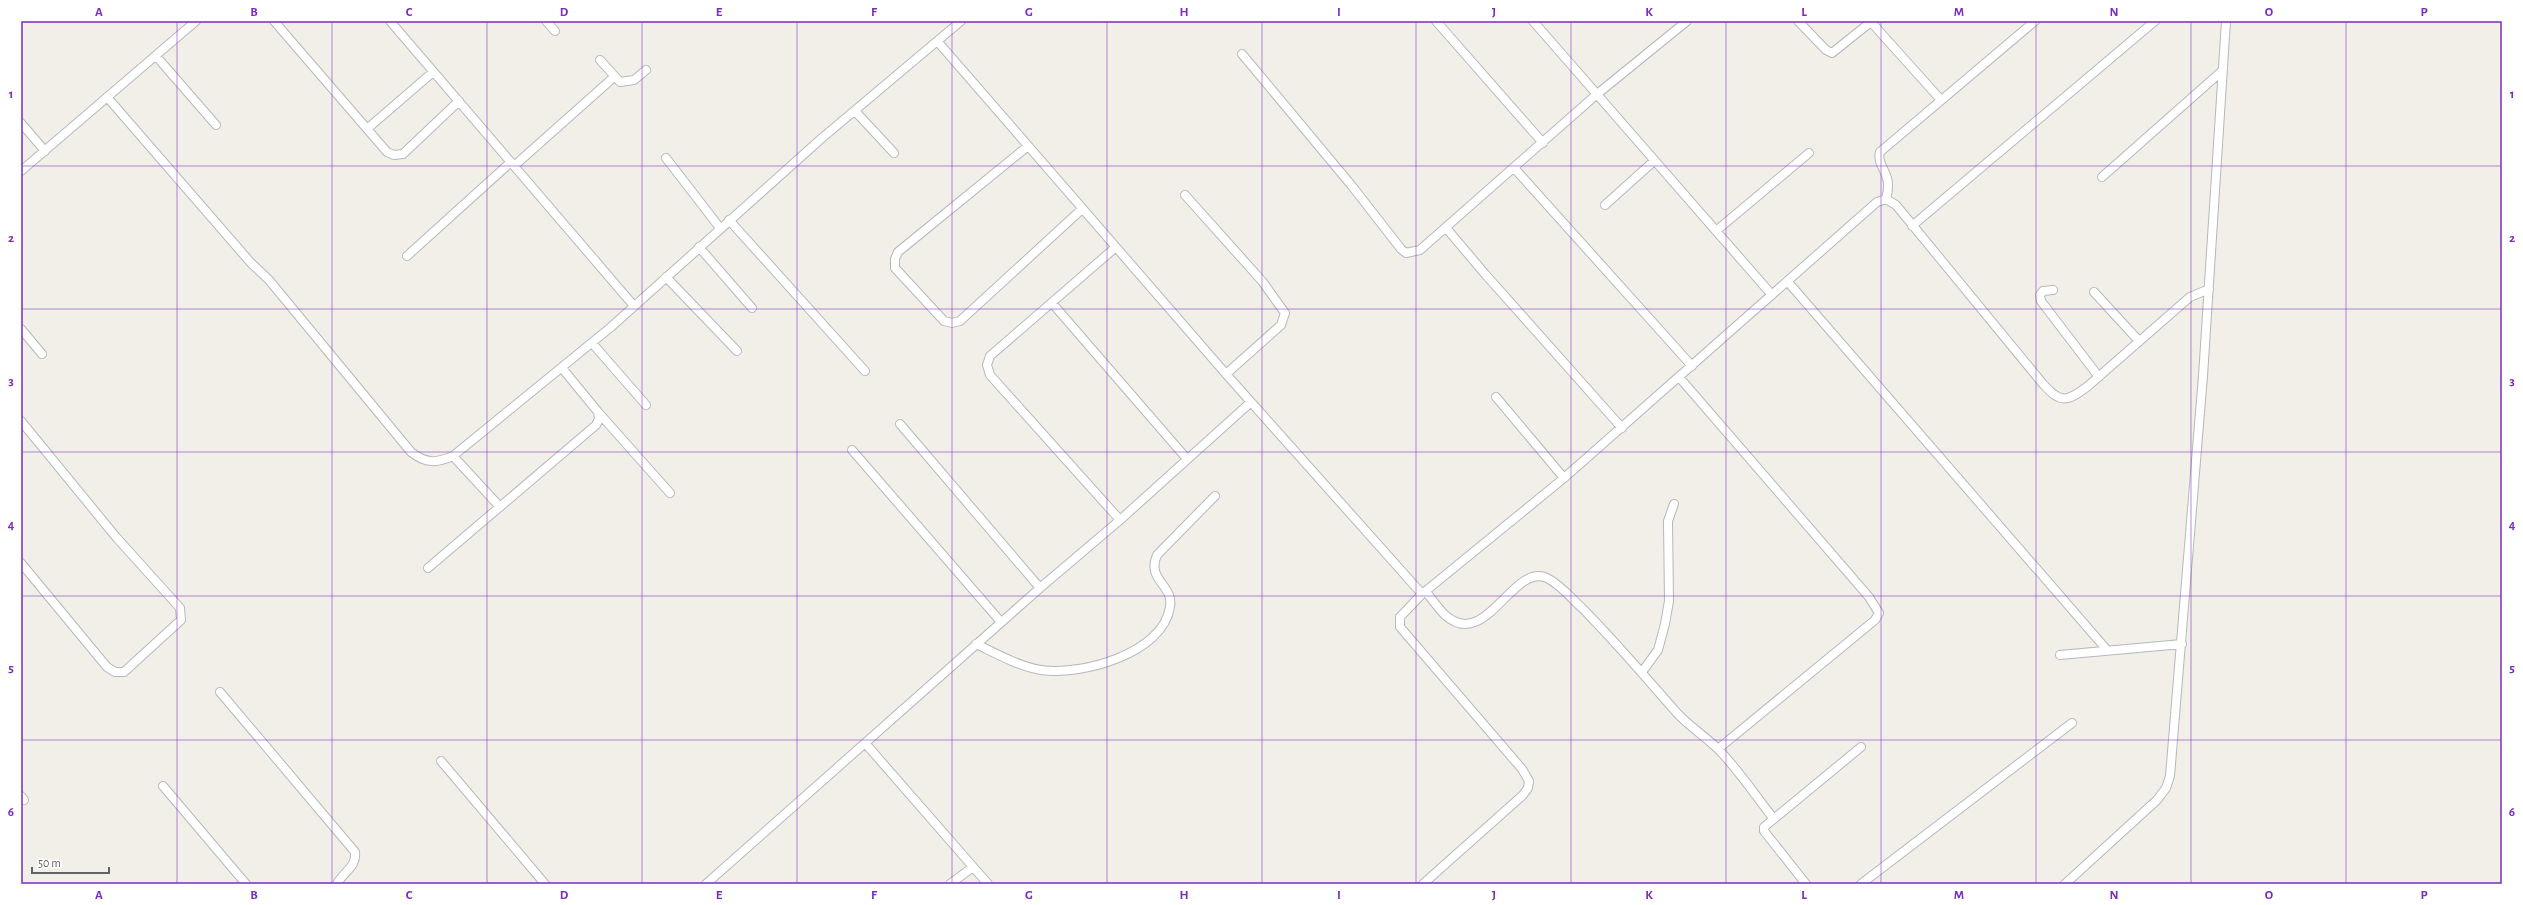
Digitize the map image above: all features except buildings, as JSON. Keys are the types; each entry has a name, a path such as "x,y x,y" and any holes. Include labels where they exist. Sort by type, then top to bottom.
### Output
{"street":[{"path":"21,171 196,21"},
{"path":"274,21 387,152 394,155 403,154 459,102"},
{"path":"390,21 634,306"},
{"path":"546,21 555,31"},
{"path":"107,97 247,258 269,280 411,452 426,462 436,462 453,456 592,343 729,220 854,111 938,42 961,21"},
{"path":"1436,21 1542,143"},
{"path":"1533,21 1772,295"},
{"path":"1242,54 1352,186 1401,249 1406,253 1420,250 1447,229 1596,95 1687,21"},
{"path":"1798,21 1826,50 1832,53 1871,22 1941,100"},
{"path":"1886,199 1889,180 1879,160 1880,152 2035,21"},
{"path":"1912,226 2155,21"},
{"path":"2065,884 2157,800 2166,788 2170,776 2182,644 2209,290 2226,21"},
{"path":"938,42 1226,374 1445,615 1461,623 1472,622 1482,619 1524,582 1534,576 1546,578 1557,584 1597,623 1678,714 1718,749 1773,818"},
{"path":"156,56 216,125"},
{"path":"600,60 620,82 634,80 646,70"},
{"path":"2102,177 2222,71"},
{"path":"367,129 433,72"},
{"path":"407,256 614,77"},
{"path":"854,111 894,153"},
{"path":"21,123 45,150"},
{"path":"1028,146 898,252 895,259 895,268 944,321 952,323 960,321 1082,209"},
{"path":"1716,231 1809,153"},
{"path":"666,158 720,228"},
{"path":"1605,205 1654,161"},
{"path":"1515,169 1692,366"},
{"path":"1185,195 1262,281 1285,313 1281,325 1226,374"},
{"path":"1423,884 1513,805 1528,788 1529,781 1522,769 1400,627 1400,617 1424,593 1564,478 1622,428 1788,282 1876,202 1886,199 1891,200 2056,398 2061,399 2073,397 2099,377 2190,297 2209,290"},
{"path":"729,220 865,372"},
{"path":"1447,229 1622,428"},
{"path":"699,247 752,308"},
{"path":"1116,247 990,356 987,365 990,375 1120,520"},
{"path":"666,277 737,352"},
{"path":"1788,282 2108,650"},
{"path":"2053,290 2042,291 2040,295 2041,301 2099,377"},
{"path":"2094,292 2139,341"},
{"path":"1052,303 1187,459"},
{"path":"21,330 42,354"},
{"path":"592,343 646,405"},
{"path":"562,368 598,412 670,493"},
{"path":"1679,377 1869,597 1879,613 1875,620 1718,749"},
{"path":"1496,397 1564,478"},
{"path":"706,884 1001,622 1120,520 1251,402"},
{"path":"428,568 596,426 599,419 598,412"},
{"path":"21,421 116,537 180,608 181,620 124,672 116,672 107,667 21,563"},
{"path":"900,424 1040,588"},
{"path":"852,450 1001,622"},
{"path":"453,456 500,507"},
{"path":"976,644 1015,662 1049,670 1107,662 1137,649 1161,629 1170,606 1168,592 1155,574 1154,561 1157,555 1215,496"},
{"path":"1642,672 1658,650 1665,624 1669,601 1668,521 1674,504"},
{"path":"2060,656 2108,650 2182,644"},
{"path":"220,692 354,852 356,858 352,866 338,884"},
{"path":"1861,884 2072,723"},
{"path":"865,743 988,884"},
{"path":"1806,884 1764,831 1766,824 1861,747"},
{"path":"441,761 545,884"},
{"path":"163,786 246,884"},
{"path":"950,884 973,866"}]}
